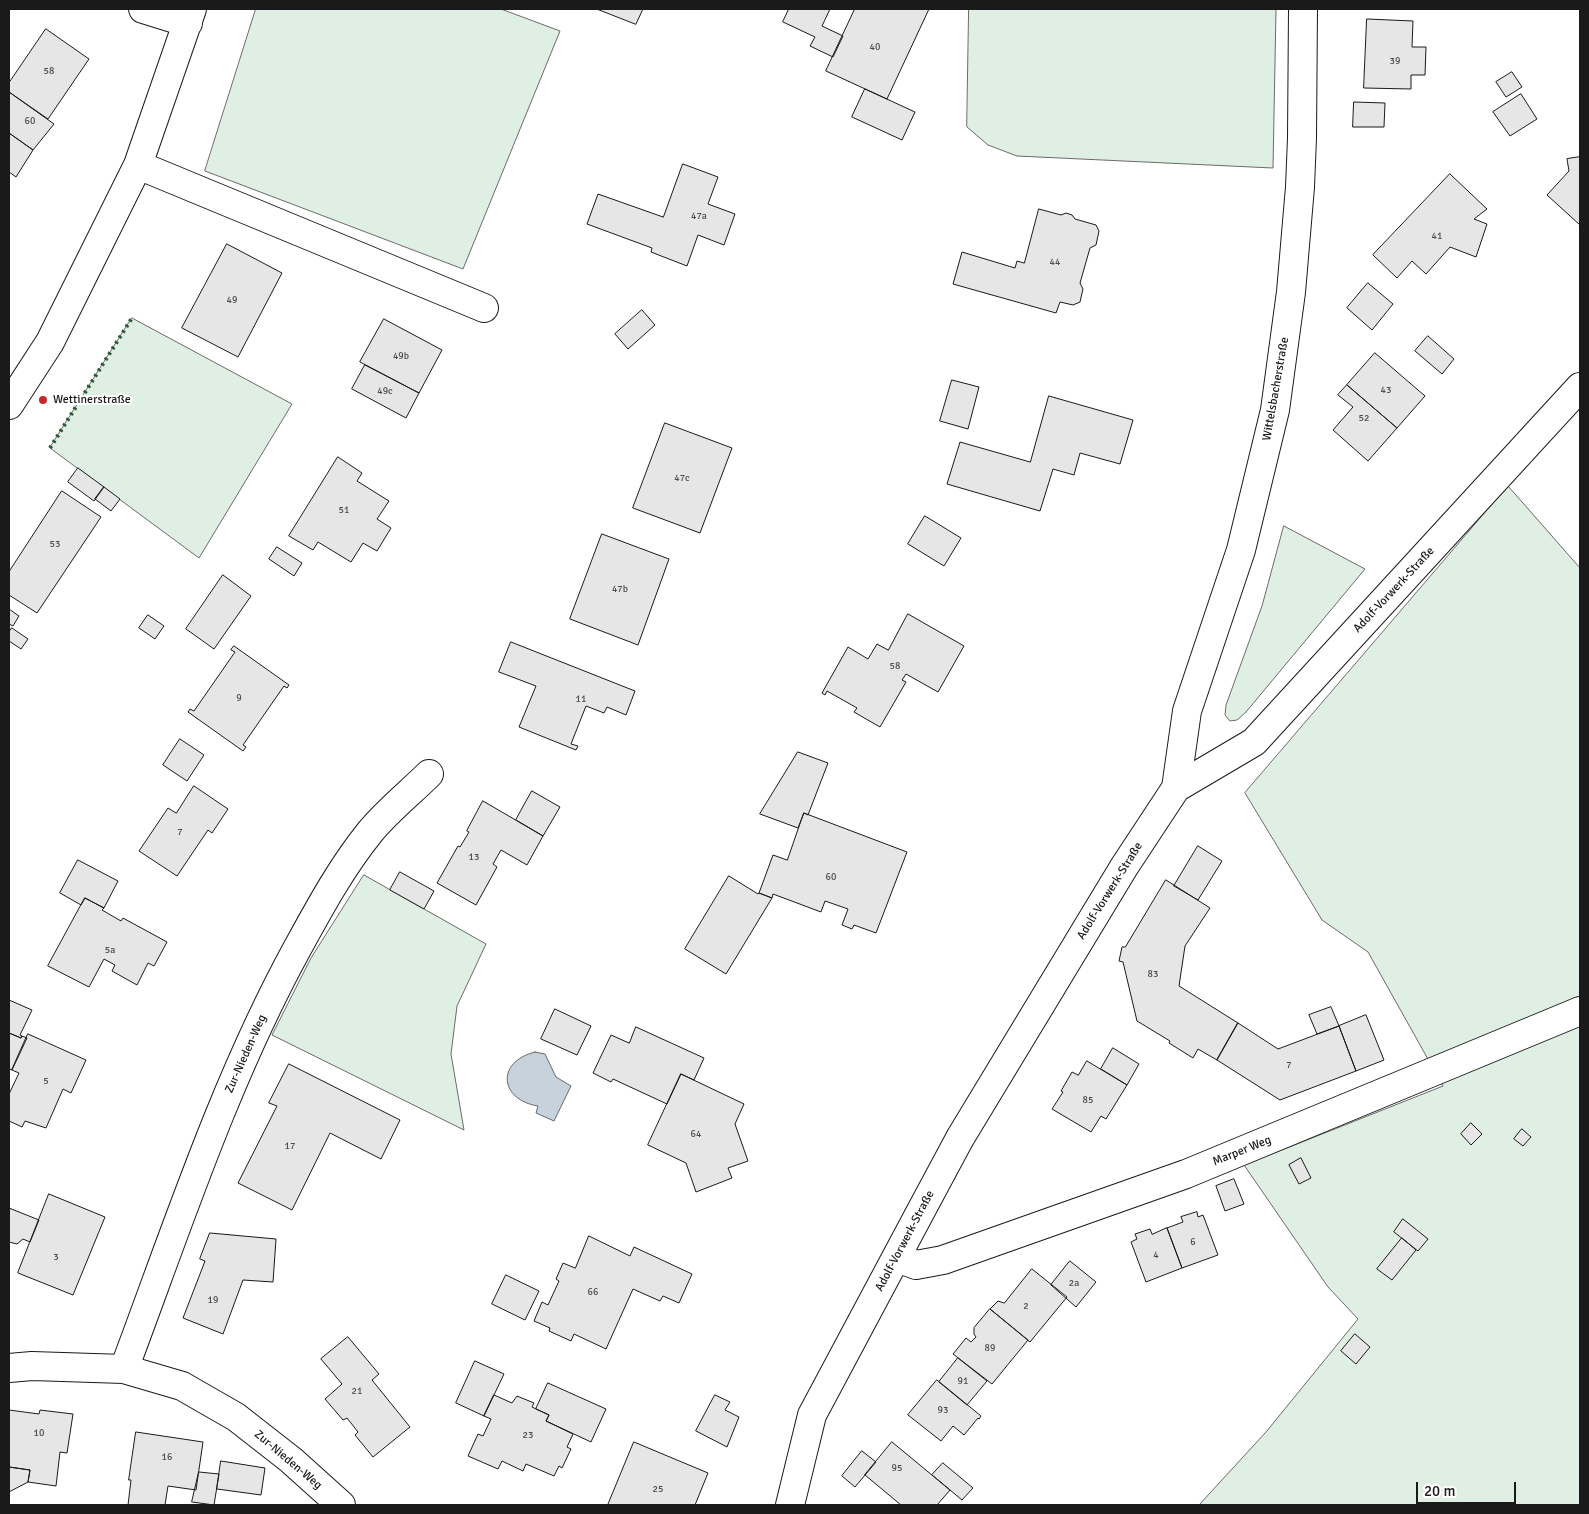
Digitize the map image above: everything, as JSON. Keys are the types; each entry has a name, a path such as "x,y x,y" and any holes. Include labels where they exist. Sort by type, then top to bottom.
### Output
{"street":[{"path":"9,405 50,342 138,165 190,16 143,9"},
{"name":"Wittelsbacherstraße","path":"1176,788 1186,711 1241,550 1275,410 1291,292 1300,187 1303,9"},
{"path":"138,165 484,308"},
{"name":"Adolf-Vorwerk-Straße","path":"790,1505 812,1415 960,1138 1124,867 1176,788 1254,742 1580,387"},
{"name":"Zur-Nieden-Weg","path":"124,1369 224,1104 250,1041 277,985 330,889 371,831 430,774"},
{"name":"Marper Weg","path":"896,1258 916,1265 943,1260 1186,1174 1580,1011"},
{"name":"Zur-Nieden-Weg","path":"9,1368 32,1366 124,1369 182,1386 236,1417 291,1460 341,1505"}],"green space":[{"path":"256,9 501,9 560,31 463,269 205,171"},
{"path":"969,9 1276,9 1273,168 1017,156 988,145 967,127"},
{"path":"132,318 292,404 199,558 50,448"},
{"path":"1508,486 1580,568 1580,1505 1199,1505 1266,1432 1358,1319 1328,1287 1244,1165 1443,1086 1368,952 1322,920 1245,793"},
{"path":"1284,526 1365,569 1246,712 1237,720 1230,721 1225,715 1226,705 1262,606"},
{"path":"364,875 486,944 457,1006 451,1054 464,1130 272,1035 311,958"}],"shaded area":[{"path":"535,1052 545,1054 556,1077 571,1086 554,1121 536,1113 538,1106 525,1102 516,1096 510,1089 507,1080 508,1072 513,1064 522,1057"}],"building":[{"path":"597,9 643,9 636,24"},
{"path":"789,9 830,9 822,26 843,36 833,57 810,46 815,37 783,22"},
{"path":"855,9 929,9 887,99 826,71"},
{"path":"1367,19 1413,21 1412,47 1426,47 1425,75 1411,75 1411,89 1364,88"},
{"path":"46,29 89,59 48,119 9,92 9,83"},
{"path":"1512,72 1522,87 1506,97 1496,82"},
{"path":"865,89 915,112 902,140 852,117"},
{"path":"9,92 54,124 33,150 9,133"},
{"path":"1521,94 1537,119 1510,136 1493,112"},
{"path":"1354,102 1385,103 1384,127 1353,127"},
{"path":"9,133 33,150 16,177 9,172"},
{"path":"1580,157 1580,225 1547,195 1569,171 1567,159"},
{"path":"683,164 718,177 708,204 735,214 724,245 698,235 687,266 651,252 652,248 587,224 598,194 663,217"},
{"path":"1450,174 1487,209 1474,219 1487,224 1476,257 1450,247 1426,274 1412,261 1397,278 1373,255"},
{"path":"1039,209 1061,215 1066,213 1072,215 1075,219 1096,225 1099,231 1096,245 1090,248 1080,283 1083,289 1080,302 1073,305 1060,302 1056,313 953,284 962,252 1015,268 1017,261 1024,263"},
{"path":"227,244 282,273 238,357 182,328"},
{"path":"1368,283 1393,304 1372,330 1347,308"},
{"path":"642,310 655,325 628,349 615,334"},
{"path":"384,319 442,350 419,393 360,362"},
{"path":"1428,336 1454,359 1442,374 1415,351"},
{"path":"1375,353 1425,396 1397,428 1347,385"},
{"path":"365,365 419,393 406,418 352,389"},
{"path":"952,380 979,387 968,429 940,421"},
{"path":"1347,385 1397,428 1368,461 1333,430 1353,407 1338,395"},
{"path":"1049,396 1133,420 1120,464 1080,453 1074,475 1053,469 1040,511 947,484 960,442 1030,462"},
{"path":"665,423 732,448 700,533 633,508"},
{"path":"338,457 362,473 357,481 389,501 377,519 391,528 377,551 363,543 351,562 318,542 313,550 289,536"},
{"path":"78,468 104,487 94,501 68,482"},
{"path":"104,487 120,499 111,511 95,499"},
{"path":"62,491 101,517 37,613 9,595 9,572"},
{"path":"925,516 961,538 944,566 908,544"},
{"path":"602,534 669,559 638,645 570,619"},
{"path":"277,547 302,563 294,576 269,559"},
{"path":"223,575 251,596 214,649 186,629"},
{"path":"9,609 19,616 13,626 9,624"},
{"path":"908,614 964,646 938,692 906,674 902,680 906,682 880,727 854,712 857,708 827,691 825,695 822,693 848,647 868,659 877,644 888,650"},
{"path":"148,615 164,626 155,639 139,628"},
{"path":"12,628 28,639 21,649 9,641 9,632"},
{"path":"511,642 635,691 626,715 607,707 604,713 586,706 571,744 578,746 576,750 519,727 536,686 499,672"},
{"path":"234,646 289,685 287,688 284,686 243,745 246,747 243,751 188,712 190,709 194,711 235,652 231,650"},
{"path":"180,739 204,755 187,781 163,765"},
{"path":"798,752 828,763 808,815 804,813 798,828 760,814"},
{"path":"194,786 228,809 212,833 208,830 177,876 139,851 168,808 176,813"},
{"path":"532,791 560,807 543,836 516,820"},
{"path":"483,801 543,836 527,865 501,850 493,864 497,867 476,905 437,883 458,846 460,847 469,832 467,831"},
{"path":"804,813 907,852 876,933 854,925 852,929 842,925 848,909 825,901 821,912 773,894 772,898 759,893 773,855 787,860"},
{"path":"1198,846 1222,861 1198,900 1174,886"},
{"path":"78,860 118,881 104,908 85,898 81,905 60,893"},
{"path":"400,872 434,891 424,909 390,890"},
{"path":"729,876 758,894 772,898 726,974 685,949"},
{"path":"1166,880 1210,908 1185,946 1179,986 1238,1023 1217,1060 1198,1049 1193,1058 1169,1043 1170,1041 1137,1021 1123,962 1119,961 1122,947 1125,947"},
{"path":"85,898 104,908 102,910 121,921 123,918 167,942 154,966 148,963 137,985 112,971 115,965 104,959 89,987 48,966"},
{"path":"9,1000 32,1010 20,1035 22,1036 21,1038 9,1033"},
{"path":"1331,1007 1339,1026 1317,1034 1309,1015"},
{"path":"555,1009 591,1026 577,1055 541,1039"},
{"path":"1366,1015 1384,1060 1356,1071 1339,1026"},
{"path":"1238,1023 1278,1049 1339,1026 1356,1071 1280,1100 1217,1060"},
{"path":"636,1027 704,1058 694,1080 681,1074 667,1104 613,1079 611,1082 593,1073 611,1035 629,1043"},
{"path":"9,1033 21,1038 22,1036 27,1038 12,1070 9,1069"},
{"path":"28,1034 86,1060 71,1093 63,1089 46,1128 25,1121 22,1127 9,1121 9,1094 19,1073 12,1070"},
{"path":"1113,1048 1139,1064 1127,1085 1101,1069"},
{"path":"1087,1061 1127,1085 1106,1119 1101,1116 1091,1132 1052,1109 1063,1092 1061,1091 1072,1072 1078,1075"},
{"path":"289,1064 400,1120 381,1159 330,1133 292,1210 238,1183 277,1106 269,1103"},
{"path":"681,1074 744,1104 735,1124 748,1161 728,1168 732,1178 696,1192 686,1163 648,1145"},
{"path":"1471,1123 1482,1134 1471,1145 1461,1134"},
{"path":"1522,1129 1531,1137 1523,1146 1514,1139"},
{"path":"1301,1158 1311,1178 1299,1184 1289,1165"},
{"path":"1234,1179 1244,1204 1225,1211 1216,1186"},
{"path":"49,1194 105,1217 73,1295 18,1273"},
{"path":"9,1208 39,1220 30,1242 23,1239 17,1244 9,1242"},
{"path":"1197,1212 1198,1217 1203,1215 1218,1255 1182,1268 1167,1228 1183,1222 1181,1217"},
{"path":"1403,1219 1428,1239 1418,1251 1394,1232"},
{"path":"1167,1228 1182,1268 1146,1282 1131,1242 1137,1239 1135,1234 1150,1229 1152,1234"},
{"path":"210,1233 276,1239 273,1282 243,1280 223,1334 183,1318 205,1261 200,1259"},
{"path":"589,1236 630,1256 634,1247 692,1274 679,1303 663,1296 660,1301 633,1289 606,1349 574,1334 571,1341 549,1331 550,1328 534,1321 542,1302 548,1305 559,1281 556,1279 563,1263 575,1268"},
{"path":"1402,1238 1416,1250 1392,1280 1377,1269"},
{"path":"1070,1261 1096,1282 1076,1307 1051,1285"},
{"path":"1032,1269 1067,1297 1030,1342 990,1309 998,1301 1004,1303"},
{"path":"506,1275 539,1291 525,1320 492,1304"},
{"path":"990,1309 1028,1340 992,1384 953,1354 966,1338 971,1342 976,1337 974,1328"},
{"path":"1355,1334 1370,1347 1356,1364 1341,1351"},
{"path":"348,1337 379,1374 372,1380 410,1427 373,1457 355,1435 358,1432 347,1418 343,1420 325,1399 342,1384 321,1359"},
{"path":"958,1358 987,1381 967,1405 939,1382"},
{"path":"475,1361 504,1374 484,1416 456,1403"},
{"path":"937,1380 981,1416 964,1435 953,1426 941,1441 908,1415"},
{"path":"548,1383 606,1409 591,1442 546,1421 549,1415 536,1409"},
{"path":"494,1395 512,1403 517,1396 534,1403 532,1407 549,1415 546,1421 573,1434 567,1447 571,1449 562,1468 559,1466 554,1476 526,1464 523,1471 502,1461 498,1469 468,1456 478,1434 483,1436 491,1419 484,1416"},
{"path":"715,1395 730,1402 725,1410 739,1417 727,1447 696,1431"},
{"path":"9,1410 39,1414 40,1410 73,1414 67,1453 60,1452 56,1486 28,1482 30,1470 9,1467"},
{"path":"136,1432 203,1442 196,1490 168,1486 165,1505 128,1505 131,1480 129,1480"},
{"path":"634,1442 708,1473 695,1505 608,1505"},
{"path":"892,1442 950,1490 937,1505 901,1505 865,1475"},
{"path":"862,1451 876,1462 855,1487 842,1476"},
{"path":"221,1461 265,1468 261,1495 217,1489"},
{"path":"943,1463 973,1488 962,1500 932,1475"},
{"path":"9,1467 30,1470 28,1482 9,1492"},
{"path":"199,1472 219,1474 214,1505 192,1502"}],"hedge":[{"path":"50,448 132,318"}],"place":[{"name":"Wettinerstraße","path":"43,400"}]}
